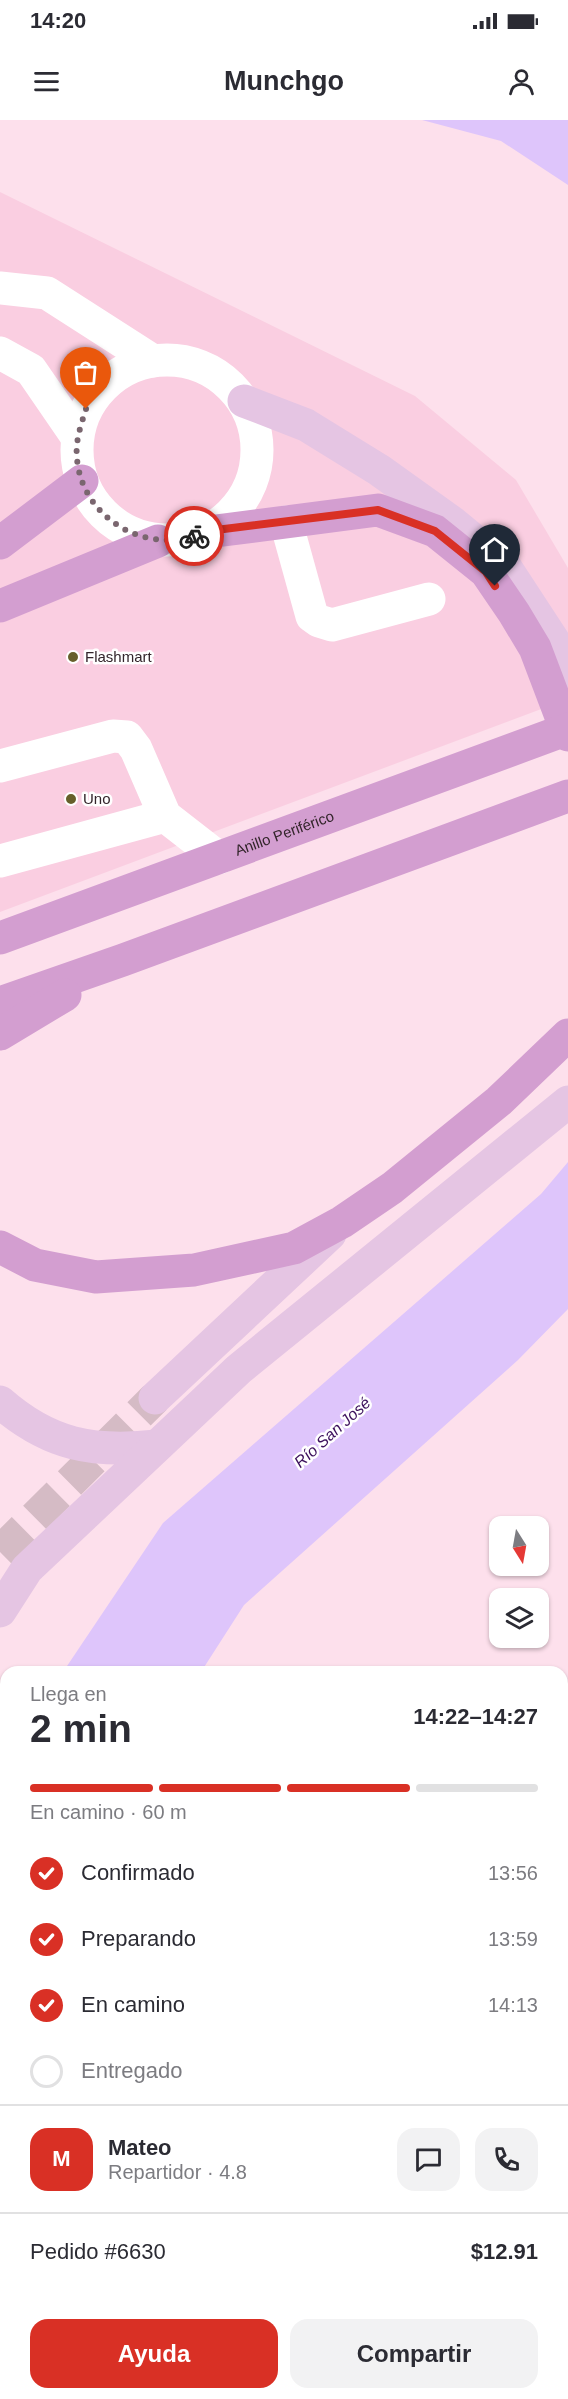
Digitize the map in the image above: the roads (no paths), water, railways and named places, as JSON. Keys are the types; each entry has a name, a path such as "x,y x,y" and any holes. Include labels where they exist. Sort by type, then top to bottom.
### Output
{"highway":[{"path":"0,543 82,481"},
{"path":"208,531 378,510 435,531 486,572 514,613 535,648 568,735"},
{"path":"0,606 158,541"},
{"name":"Anillo Periférico","path":"0,938 568,729"},
{"path":"0,1003 568,796"},
{"path":"0,1034 123,960"},
{"path":"0,1247 35,1265 96,1277 194,1270 294,1248 342,1222 392,1188 499,1101 568,1035"}],"main road":[{"path":"244,401 306,425 379,470 453,523 504,565 555,643 568,678"},
{"path":"0,1611 27,1569 239,1369 568,1102"},
{"path":"155,1398 342,1222"},
{"path":"0,1402 18,1418 49,1436 84,1447 120,1450 157,1446"}],"lane":[{"path":"0,288 48,293 153,361"},
{"path":"0,353 31,370 77,437"},
{"path":"180,360 205,367 227,381 244,401 256,429 258,460 250,489 232,514 208,531 183,539 158,541 133,534 110,522 93,503 82,481 77,459 77,437 86,409 103,386 127,369 153,361 180,360"},
{"path":"286,522 312,616 319,621 332,625 429,599"},
{"path":"0,766 113,736 127,737 135,749 165,816 219,858"},
{"path":"0,861 165,816"}],"water":[{"path":"422,120 568,120 568,185 501,141"},
{"name":"Río San José","path":"568,1162 568,1309 518,1360 244,1605 205,1666 67,1666 163,1523 541,1194"}],"tunnel":[{"path":"0,1552 155,1398"}],"place":[{"name":"Flashmart","path":"73,657"},
{"name":"Uno","path":"71,799"}]}
